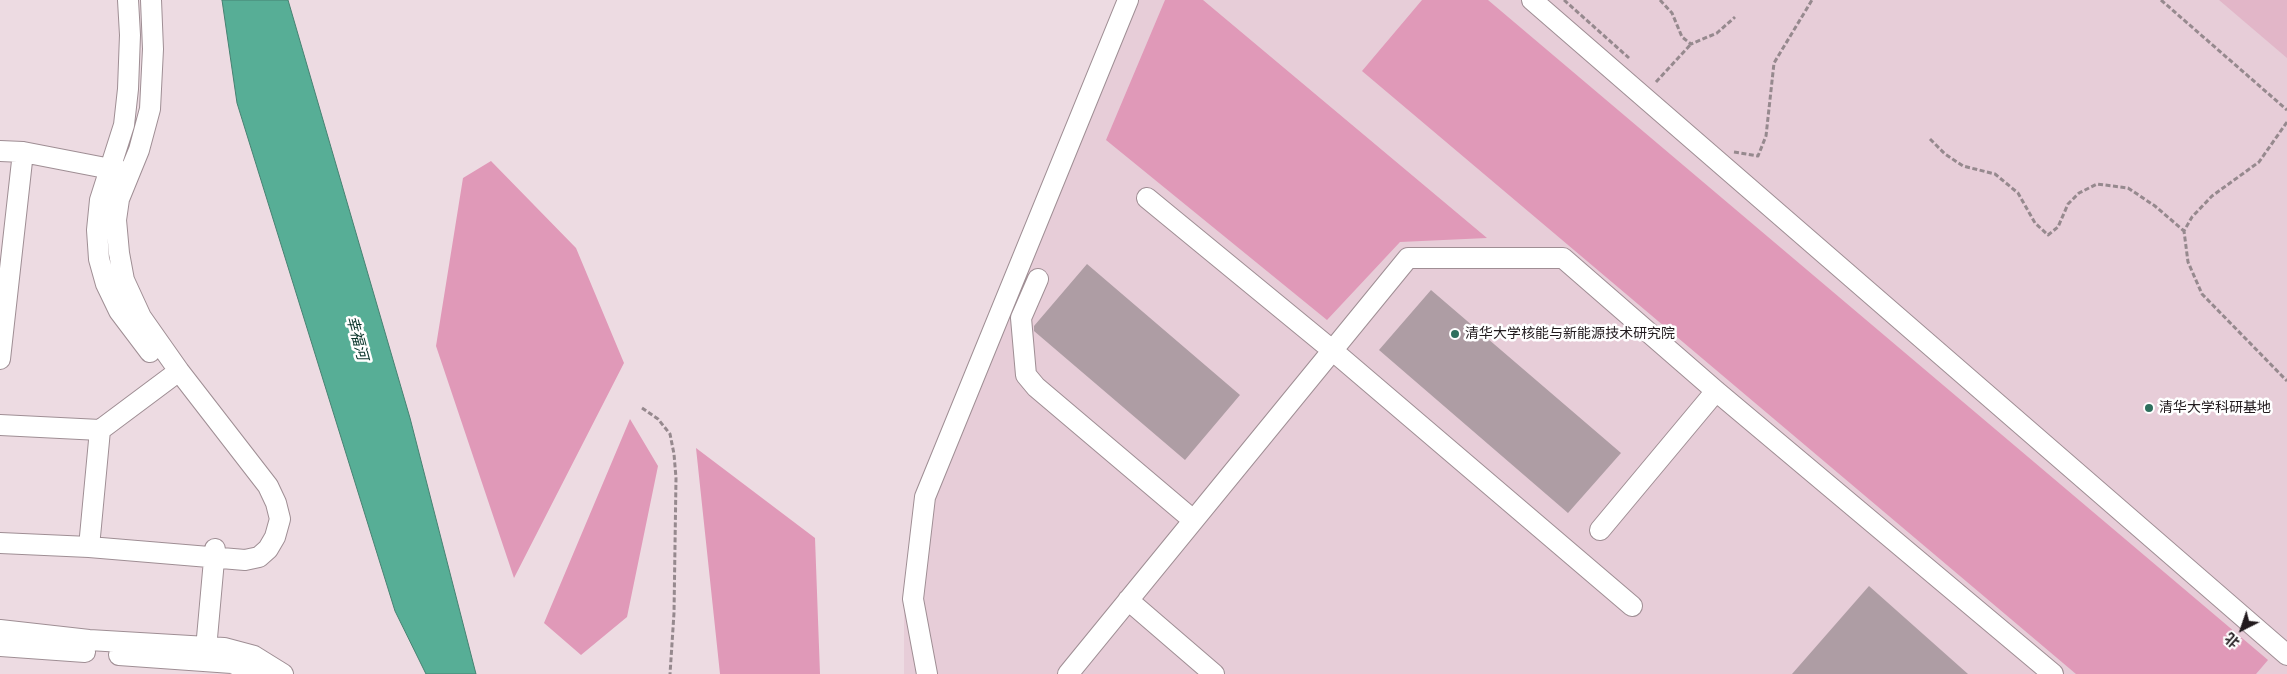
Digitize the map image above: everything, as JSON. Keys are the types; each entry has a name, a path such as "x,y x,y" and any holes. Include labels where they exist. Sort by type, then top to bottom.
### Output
{"street":[{"path":"0,532 22,531 90,542 215,554 244,560 259,557 268,549 275,537 280,520 276,503 268,486 175,374 119,311 106,284 99,259 97,230 100,200 124,125 128,89 130,35 128,0"},
{"path":"150,0 153,49 150,109 130,173 118,199 116,220 124,280 141,317 175,374"},
{"path":"927,674 914,599 925,497 1128,0"},
{"path":"1532,0 2287,655"},
{"path":"0,151 23,152 130,173"},
{"path":"0,359 23,152"},
{"path":"1147,198 1332,350 1632,606"},
{"path":"1068,674 1408,258 1563,258 1716,391 2053,674"},
{"path":"1038,279 1021,318 1026,375 1036,387 1193,520"},
{"path":"0,424 100,430 175,374"},
{"path":"1600,530 1716,391"},
{"path":"90,542 100,430"},
{"path":"0,543 90,542"},
{"path":"205,660 215,554"},
{"path":"1128,600 1214,674"},
{"path":"0,630 89,640 205,660 254,656 283,674"},
{"path":"0,646 205,660 232,663 258,674"}],"path":[{"path":"1564,0 1635,63"},
{"path":"1660,0 1672,13 1682,37 1691,44"},
{"path":"1727,146 1734,152 1758,156 1766,136 1774,63 1812,0"},
{"path":"2160,0 2287,110"},
{"path":"1656,82 1691,44 1717,33 1735,18"},
{"path":"1649,76 1663,89"},
{"path":"2287,122 2259,162 2212,196 2192,217 2184,231 2188,262 2202,294 2287,381"},
{"path":"1930,139 1963,166 1995,174 2018,193 2035,223 2048,235 2058,227 2068,204 2079,194 2097,184 2128,188 2155,206 2184,231"},
{"path":"642,408 658,419 670,434 674,454 676,478 674,613 670,674"}],"shaded area":[{"name":"清华大学核能与新能源技术研究院","path":"1120,0 2287,0 2287,674 904,674 904,583 918,500"},
{"path":"1165,0 1203,0 1487,238 1400,242 1327,320 1106,140"},
{"path":"1422,0 1488,0 2268,660 2256,674 2076,674 1362,71"},
{"path":"2219,0 2287,0 2287,58"},
{"path":"491,161 576,248 624,363 514,578 436,346 463,178"},
{"path":"630,419 658,466 627,617 581,655 544,623"},
{"path":"696,448 815,538 820,674 720,674"}],"water":[{"name":"幸福河","path":"222,0 288,0 410,418 476,674 426,674 395,611 237,103"}],"building":[{"path":"1087,264 1240,395 1185,460 1034,331 1034,326"},
{"path":"1431,290 1621,453 1568,513 1379,350"},
{"path":"1869,586 1968,674 1792,674"}],"place":[{"name":"清华大学核能与新能源技术研究院","path":"1455,334"},
{"name":"清华大学科研基地","path":"2149,408"}]}
